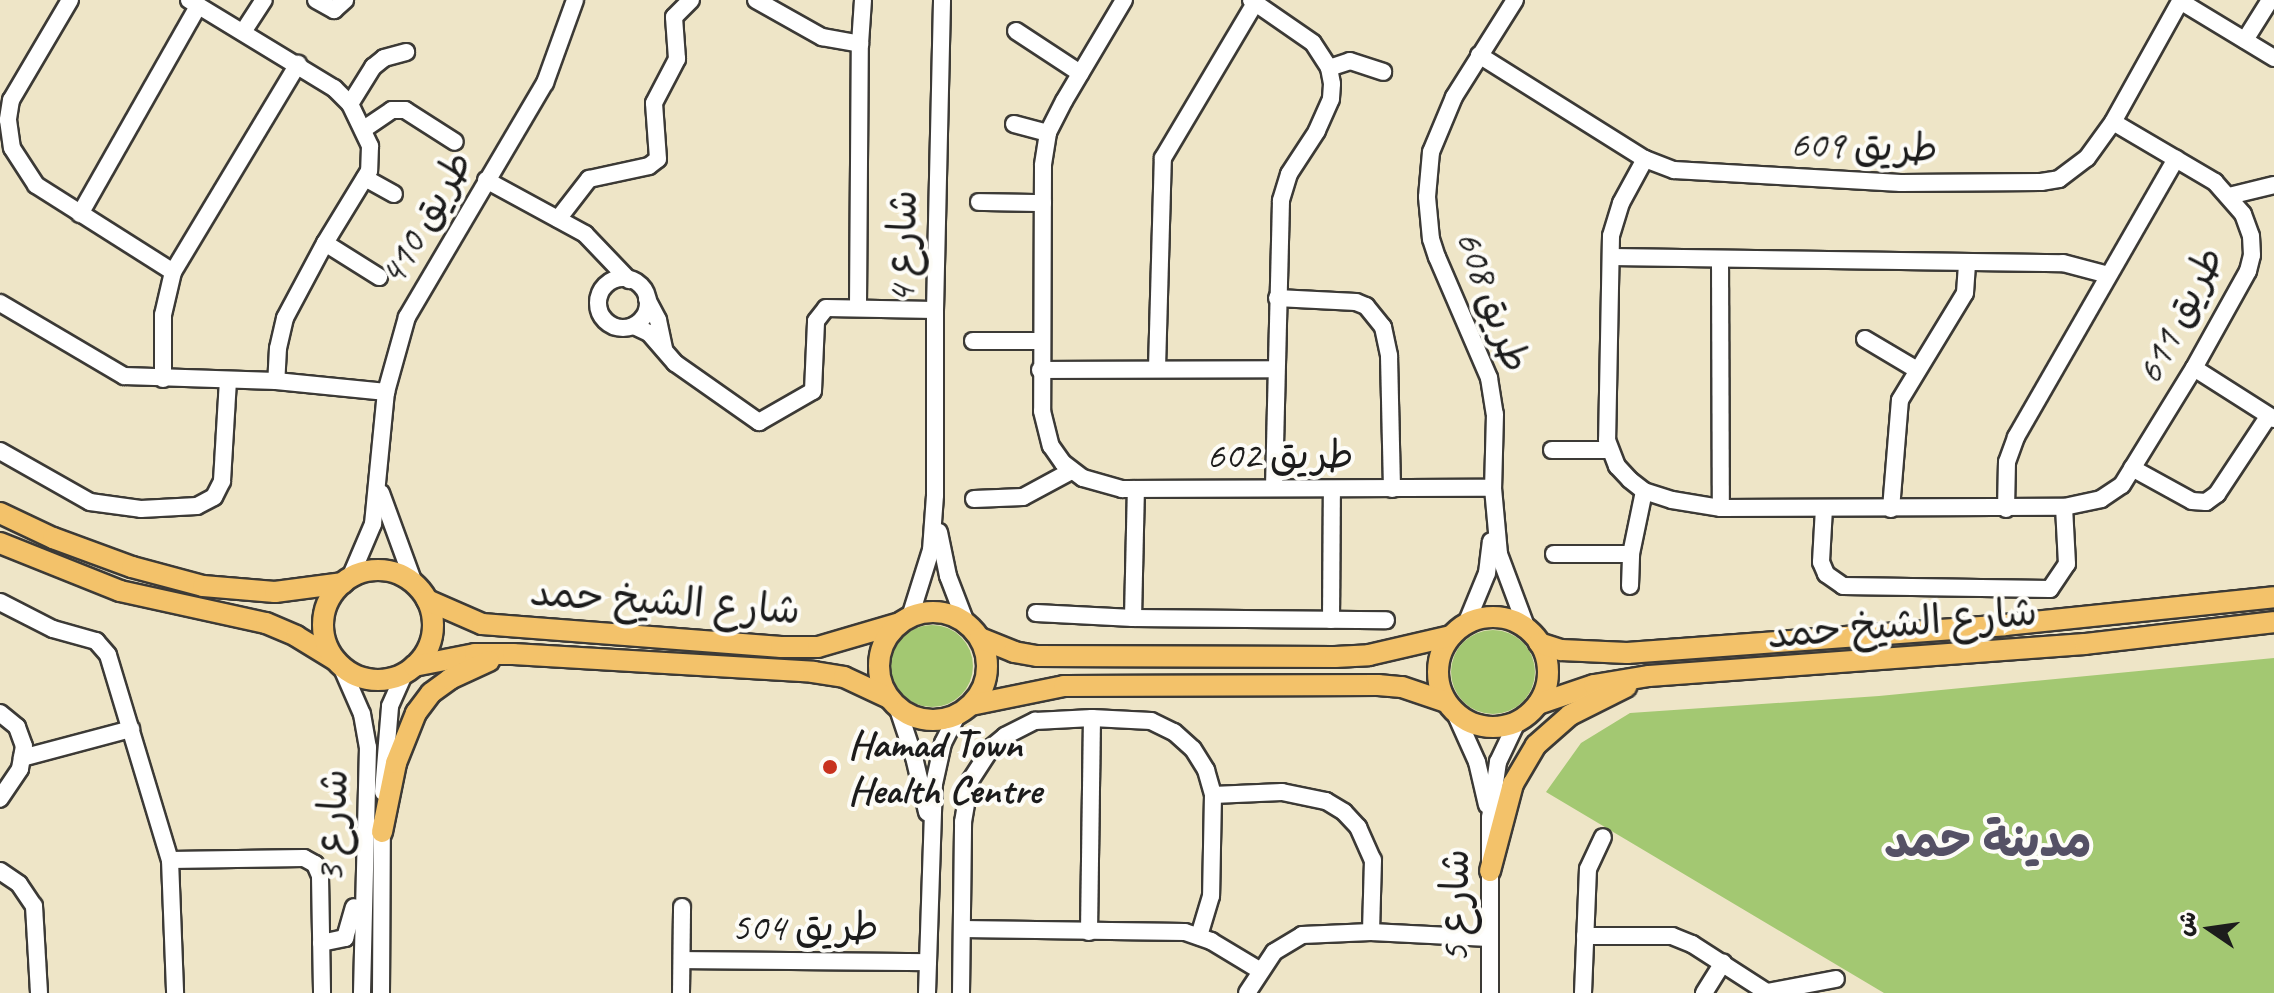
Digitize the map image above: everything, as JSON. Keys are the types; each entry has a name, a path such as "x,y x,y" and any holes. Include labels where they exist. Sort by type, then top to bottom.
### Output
{"main road":[{"path":"0,513 132,567 203,586 275,592 346,580 376,570 402,576 414,583 427,600 433,628 430,642 409,670 378,680 365,679 266,623 120,591 0,543"},
{"path":"338,663 324,634 323,619 327,606 346,580"},
{"name":"شارع الشيخ حمد","path":"1533,636 1561,650 1627,653 2005,625 2274,597"},
{"name":"شارع الشيخ حمد","path":"427,600 461,617 492,625 781,647 818,647 905,620"},
{"path":"939,612 973,631 1014,652 1037,656 1335,657 1369,655 1459,630 1492,617 1510,620 1533,636 1548,673 1538,704 1517,722 1501,727 1481,726 1450,707 1402,687 1378,685 1064,686 964,710 940,720 922,719 893,702 881,679 880,658 886,639 905,620 939,612"},
{"name":"شارع الشيخ حمد","path":"1538,704 1594,685 1649,676 2069,645 2274,622"},
{"path":"1450,707 1439,683 1438,663 1459,630"},
{"path":"964,710 982,689 987,669 973,631"},
{"name":"شارع الشيخ حمد","path":"409,670 475,654 513,654 813,672 844,677 893,702"},
{"path":"382,832 396,763 416,713 431,693 466,668 513,654"},
{"path":"1490,871 1513,784 1536,745 1570,715 1649,676"}],"street":[{"path":"70,0 21,78 11,100 8,120 12,148 36,185 173,272"},
{"path":"243,32 264,0"},
{"path":"316,0 334,10 345,0"},
{"name":"طريق 410","path":"346,580 370,533 379,484 386,392 407,317 545,83 575,0"},
{"path":"558,219 589,179 649,166 658,159 654,103 677,59 674,17 691,0"},
{"path":"756,0 822,37 860,44"},
{"path":"858,306 863,0"},
{"name":"شارع 4","path":"905,620 931,550 935,495 935,310 942,0"},
{"path":"974,499 1023,497 1071,471 1051,446 1045,428 1040,370 1043,203 1048,133 1124,0"},
{"name":"طريق 608","path":"1459,630 1487,573 1496,426 1489,378 1437,257 1427,197 1431,152 1454,97 1515,0"},
{"path":"2245,40 2270,0"},
{"path":"1157,368 1163,158 1253,1 1313,43 1329,68 1331,99 1284,188 1277,298 1274,487"},
{"path":"2181,1 2274,58"},
{"name":"طريق 609","path":"1479,55 1645,159 1700,173 1901,183 2041,182 2059,179 2076,169 2113,122 2181,1"},
{"path":"80,214 194,3 334,88 350,104 364,129 371,160 365,178 325,243 285,318 278,348 276,381"},
{"path":"1016,31 1080,73"},
{"path":"350,104 373,67 384,58 406,52"},
{"path":"1329,68 1350,61 1383,72"},
{"path":"163,379 163,315 173,272 298,64"},
{"path":"364,129 386,113 399,109 412,113 455,142"},
{"name":"طريق 611","path":"1644,491 1672,500 1721,508 2064,507 2112,494 2132,468 2194,368 2248,271 2252,255 2247,225 2229,196 2215,182 2113,122"},
{"path":"1014,124 1048,133"},
{"path":"1630,586 1631,554 1644,491 1630,480 1608,450 1611,257 1614,220 1645,159"},
{"path":"2006,509 2010,448 2176,159"},
{"path":"365,178 394,194"},
{"path":"486,180 591,238 629,280 642,288 658,320 664,353"},
{"path":"2229,196 2274,185"},
{"path":"979,202 1043,203"},
{"path":"325,243 379,277"},
{"path":"607,256 607,284 598,302 603,319 618,328 634,326 649,333 664,353 745,414 763,421 813,391 816,327 822,312 832,306 935,310"},
{"path":"1611,257 2063,263 2108,275"},
{"path":"1720,260 1721,508"},
{"path":"1891,509 1898,411 1917,370 1965,293 1967,262"},
{"path":"607,284 618,279 629,280"},
{"path":"634,326 646,311 647,298"},
{"path":"1277,298 1356,302 1366,306 1383,327 1389,356 1392,489"},
{"path":"0,303 110,371 124,376 276,381 386,392"},
{"path":"1865,339 1917,370"},
{"path":"973,341 1040,341"},
{"path":"2132,468 2192,501 2206,502 2217,494 2271,418 2194,368"},
{"path":"1040,370 1275,369"},
{"path":"0,451 90,502 141,509 197,506 214,497 222,481 228,381"},
{"path":"1552,450 1608,450"},
{"name":"طريق 602","path":"1071,471 1096,482 1136,489 1392,489 1494,496"},
{"name":"طريق 410","path":"379,484 414,583"},
{"path":"1133,618 1136,489"},
{"path":"1331,620 1332,489"},
{"name":"شارع 4","path":"935,495 941,548 973,631"},
{"name":"طريق 608","path":"1494,496 1499,554 1533,636"},
{"path":"1824,508 1821,562 1826,574 1843,586 2050,589 2067,564 2064,507"},
{"path":"1554,554 1631,554"},
{"path":"0,602 41,624 101,645 108,655 170,860 175,993"},
{"path":"1036,613 1133,618 1386,620"},
{"name":"شارع 3","path":"338,663 366,725 362,993"},
{"name":"شارع 3","path":"381,993 385,738 390,706 409,670"},
{"name":"طريق 504","path":"893,702 914,757 931,833"},
{"name":"شارع 5","path":"1450,707 1477,762 1490,818"},
{"name":"طريق 504","path":"927,993 936,766 964,710"},
{"path":"0,713 17,727 24,746 20,769 0,799"},
{"path":"961,993 965,801 979,763 992,747 1019,727 1052,718 1151,721 1174,732 1193,749 1206,770 1213,795 1211,896 1199,936"},
{"path":"1089,932 1092,718"},
{"name":"شارع 5","path":"1490,993 1490,818 1498,762 1517,722"},
{"path":"22,758 131,729"},
{"path":"1213,795 1282,792 1326,801 1344,812 1358,827 1373,860 1371,932"},
{"path":"321,943 336,942 351,930 355,916 355,857 365,819"},
{"path":"1583,993 1588,869 1603,837"},
{"path":"170,860 310,860 320,876 322,993"},
{"path":"0,871 19,884 34,906 39,993"},
{"name":"طريق 504","path":"681,993 682,907"},
{"path":"962,929 1172,930 1199,936 1259,970"},
{"path":"1247,993 1259,970 1274,952 1302,935 1371,932 1489,938"},
{"path":"1585,936 1672,936 1723,963 1767,992 1836,979"},
{"name":"طريق 504","path":"682,960 928,962"},
{"path":"1704,993 1723,963"}],"green space":[{"path":"924,625 940,625 955,632 966,643 973,666 970,682 961,695 940,707 924,707 909,700 898,689 891,674 891,658 898,643 909,632"},
{"path":"1485,630 1501,630 1517,637 1528,648 1535,672 1532,688 1523,702 1501,714 1485,714 1469,707 1458,696 1451,680 1451,664 1458,648 1469,637"},
{"path":"2274,658 2274,993 1884,993 1546,792 1581,743 1630,713 1879,696"}],"place":[{"name":"Hamad Town Health Centre","path":"830,767"}],"district":[{"name":"مدينة حمد","path":"1988,841"}]}
